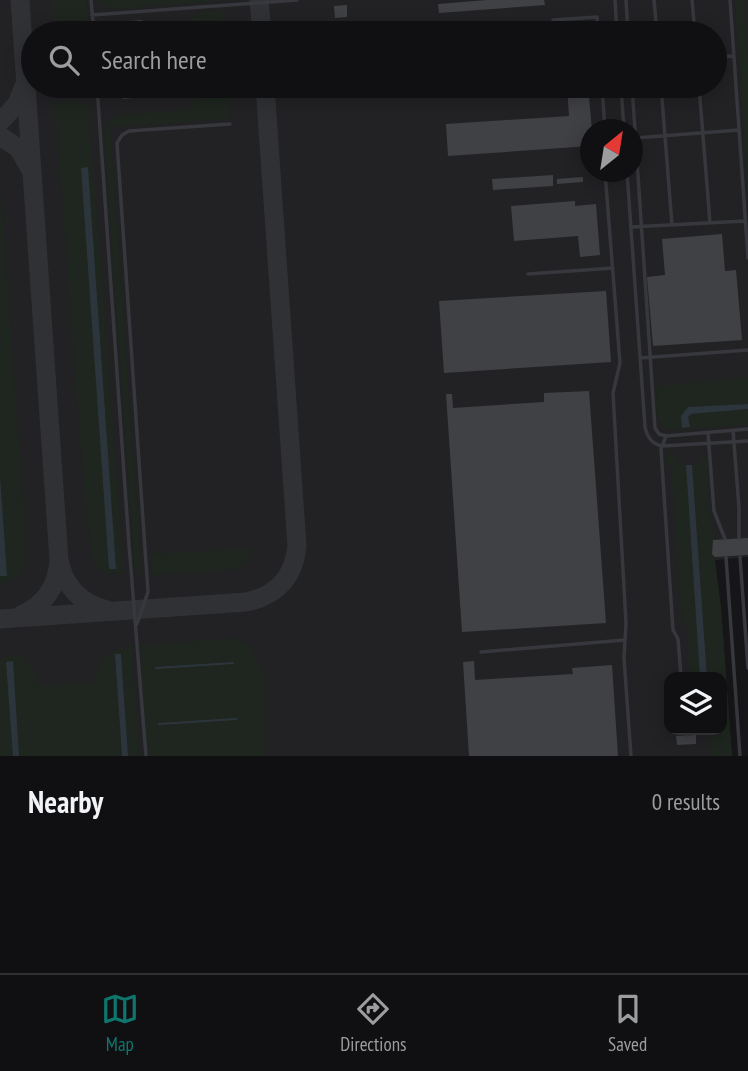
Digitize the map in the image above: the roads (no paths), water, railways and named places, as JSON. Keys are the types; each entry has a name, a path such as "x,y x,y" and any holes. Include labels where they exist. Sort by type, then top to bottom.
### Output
{"lane":[{"path":"91,0 93,21"},
{"path":"92,15 297,0"},
{"path":"615,0 616,21"},
{"path":"626,0 627,21"},
{"path":"654,0 656,21"},
{"path":"692,0 694,21"},
{"path":"730,0 748,258"},
{"path":"553,20 597,17 597,21"},
{"path":"727,56 734,55"},
{"path":"98,98 128,545 146,756"},
{"path":"603,98 604,119"},
{"path":"622,98 623,119"},
{"path":"633,98 634,119"},
{"path":"662,98 672,225"},
{"path":"700,98 710,223"},
{"path":"136,626 148,592 117,143 122,135 129,131 230,124"},
{"path":"643,137 739,130"},
{"path":"606,182 620,363 612,393 631,756"},
{"path":"628,182 645,431 653,442 662,446 748,441"},
{"path":"638,182 655,428 659,434 666,436 748,429"},
{"path":"631,227 746,221"},
{"path":"528,274 613,268"},
{"path":"640,358 748,350"},
{"path":"733,430 739,538"},
{"path":"708,433 714,511 725,539"},
{"path":"666,436 662,446 673,630 678,639 681,672"},
{"path":"726,557 740,756"},
{"path":"740,557 748,668"},
{"path":"481,652 625,640"}],"waterway":[{"path":"156,668 233,663"},
{"path":"159,724 236,719"}]}
